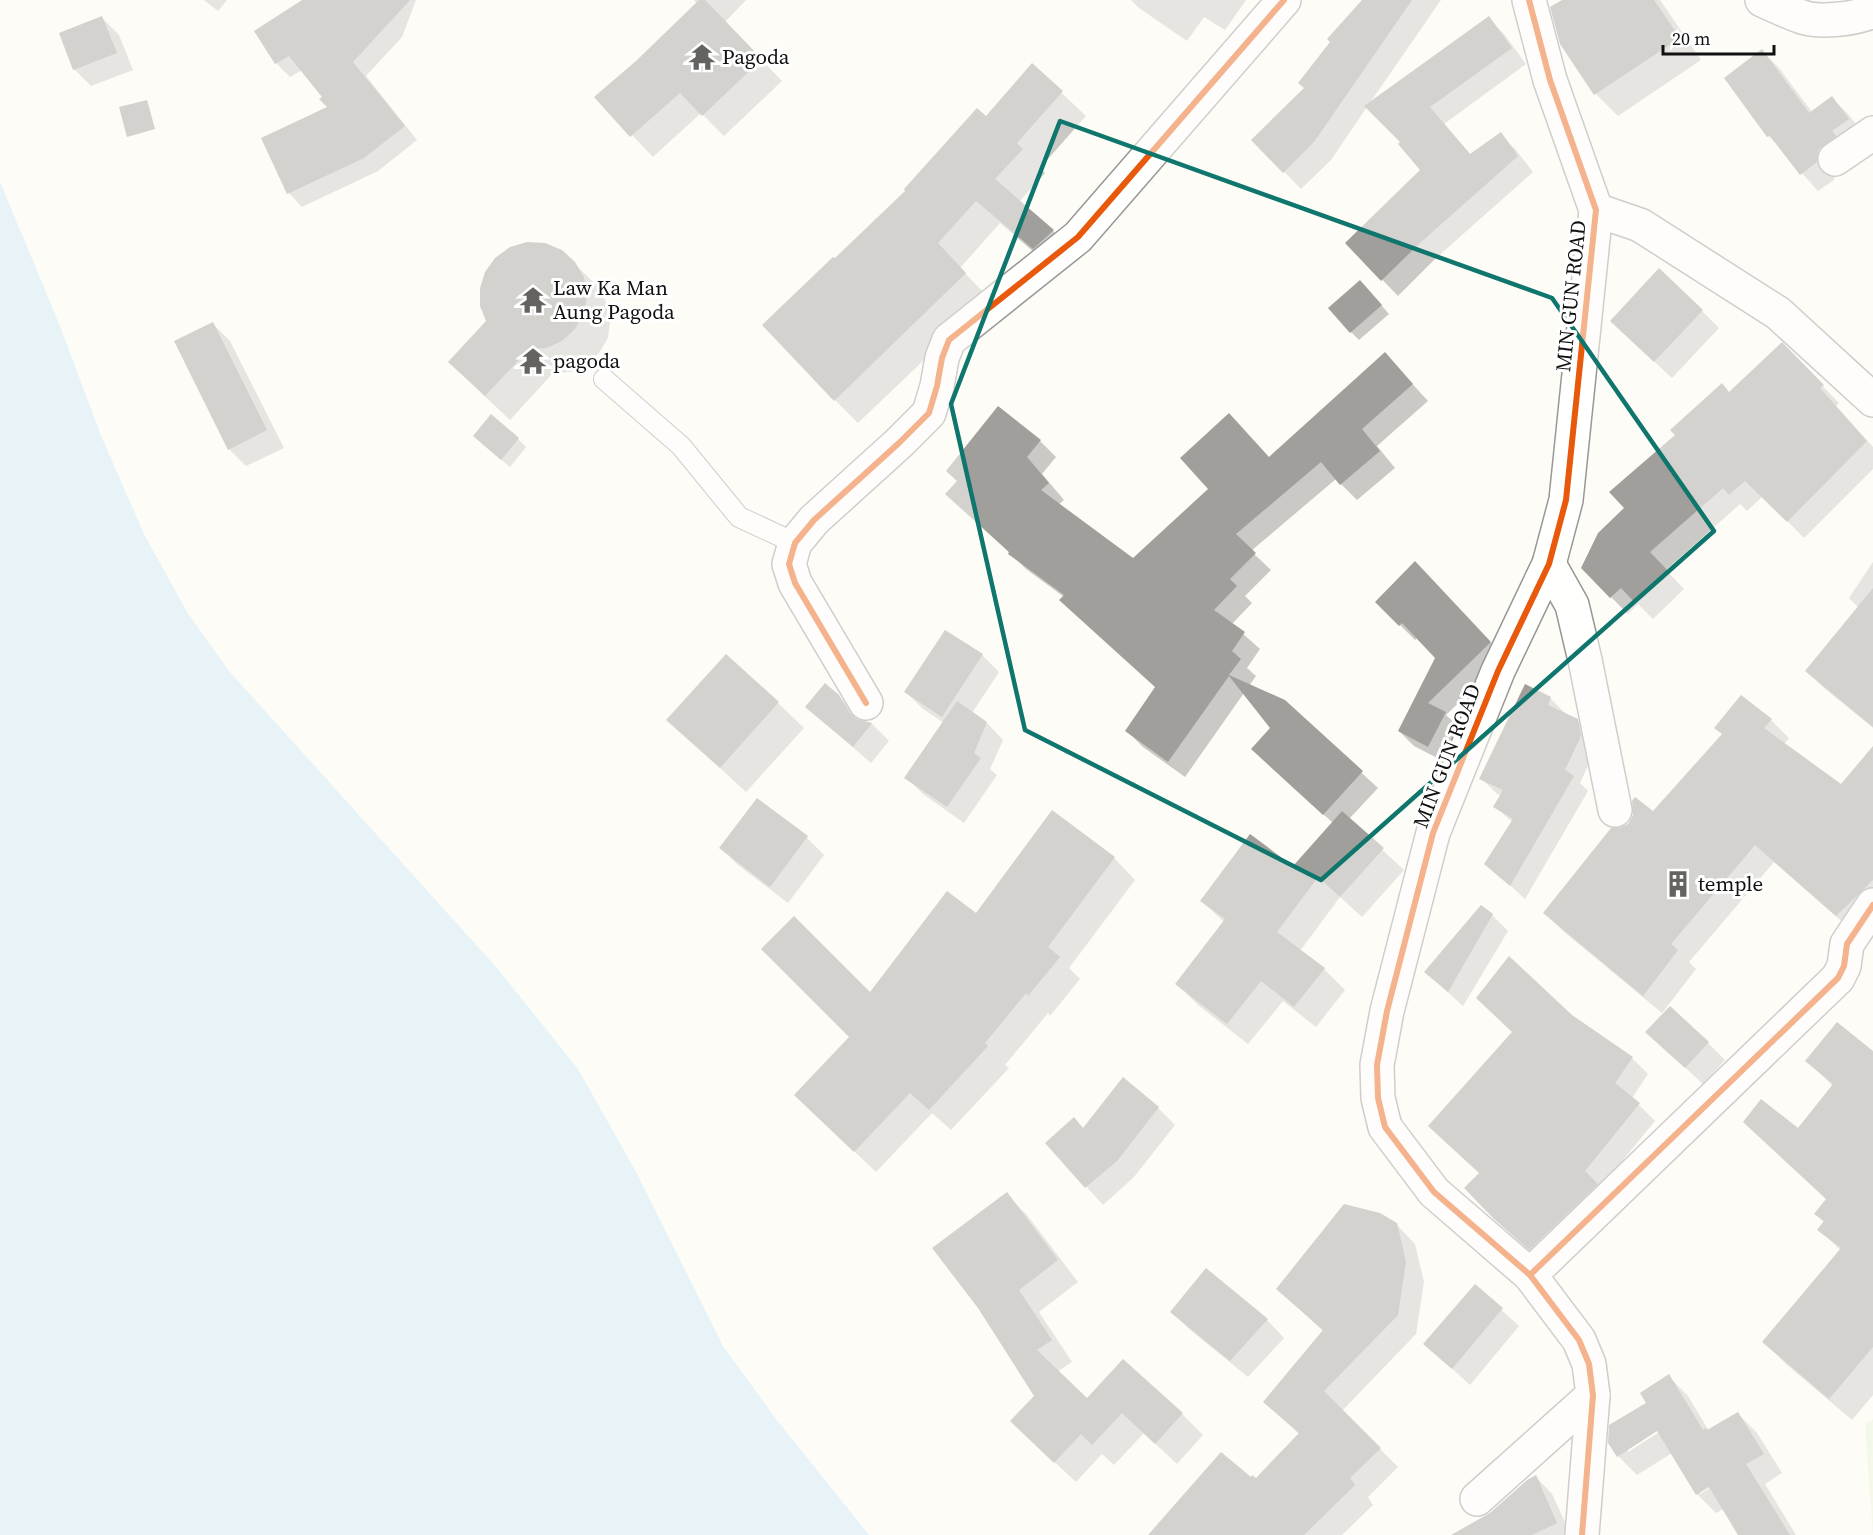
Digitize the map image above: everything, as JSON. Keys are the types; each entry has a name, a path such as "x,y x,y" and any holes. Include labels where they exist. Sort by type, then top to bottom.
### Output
{"street":[{"path":"866,703 795,583 789,564 795,543 814,520 929,413 942,358 949,340 1078,237 1284,0"},
{"name":"MIN GUN ROAD","path":"1529,0 1550,80 1596,210 1566,500 1550,564 1498,671 1433,833 1387,1011 1377,1065 1378,1098 1384,1127 1434,1192 1530,1275 1578,1340 1589,1364 1593,1395 1582,1535"},
{"path":"1762,0 1804,18 1833,20 1864,15 1873,11"},
{"path":"1835,159 1873,133"},
{"path":"1596,210 1640,225 1778,313 1873,400"},
{"path":"1550,564 1572,605 1615,810"},
{"path":"1530,1275 1838,978 1844,966 1847,944 1873,905"},
{"path":"1477,1499 1593,1395"}],"lane":[{"path":"604,379 681,446 739,517 795,543"}],"highlighted area":[{"path":"1060,121 1552,298 1714,531 1321,880 1025,730 951,404"}],"green space":[{"path":"1873,1419 1873,1535 1865,1424"}],"water":[{"path":"0,182 60,326 102,438 144,534 187,612 229,671 497,968 578,1069 635,1170 723,1346 776,1419 869,1535 0,1535"}],"building":[{"path":"302,0 410,0 353,62 405,126 364,158 287,194 261,138 327,107 319,99 322,97 289,56 275,64 254,31"},
{"name":"Pagoda","path":"699,0 705,0 762,59 702,116 680,93 630,137 594,97 636,61"},
{"path":"1362,0 1412,0 1314,142 1283,173 1251,140 1304,88 1298,83 1330,42 1327,39"},
{"path":"1562,0 1654,0 1680,38 1594,95 1560,44 1550,7"},
{"path":"102,16 117,53 73,70 59,33"},
{"path":"1489,16 1512,48 1430,107 1470,154 1501,132 1518,156 1381,281 1345,243 1420,170 1398,144 1400,142 1364,106"},
{"path":"1762,49 1809,113 1832,96 1849,119 1832,131 1836,136 1818,150 1817,162 1800,175 1770,136 1767,137 1724,78"},
{"path":"1032,63 1063,91 1017,143 1023,149 995,179 1054,230 1033,249 976,201 938,243 966,273 834,401 762,325 905,191 904,189 977,108 986,116"},
{"path":"147,100 155,129 127,137 119,107"},
{"name":"Law Ka Man Aung Pagoda","path":"527,242 545,243 562,250 575,262 584,278 587,295 584,313 575,329 562,341 546,348 529,349 485,396 448,362 486,321 480,306 480,288 485,272 495,258 510,247"},
{"path":"1659,268 1703,310 1654,362 1610,321"},
{"path":"1360,280 1382,305 1350,333 1328,308"},
{"path":"213,322 267,430 228,450 174,341"},
{"path":"1782,342 1824,385 1820,388 1867,441 1787,522 1745,481 1729,495 1723,488 1650,552 1668,571 1635,603 1621,588 1610,598 1581,568 1598,533 1624,508 1609,492 1675,435 1670,430 1722,383 1729,392"},
{"path":"1385,352 1413,384 1362,429 1380,451 1340,485 1321,462 1236,534 1256,553 1230,579 1237,586 1214,610 1245,632 1232,651 1241,659 1229,675 1285,700 1363,771 1323,815 1251,749 1270,728 1229,676 1168,762 1125,731 1155,687 1059,600 1064,595 1008,554 1009,552 945,494 957,481 946,471 998,406 1041,440 1027,457 1049,483 1041,490 1133,558 1208,489 1180,458 1229,413 1269,457"},
{"path":"491,414 519,438 501,460 473,436"},
{"path":"1415,561 1491,642 1428,703 1446,712 1428,747 1398,731 1435,658 1402,623 1399,626 1375,602"},
{"path":"1873,588 1873,727 1805,671"},
{"path":"945,630 983,654 942,717 904,692"},
{"path":"726,654 779,702 720,768 666,720"},
{"path":"825,683 839,695 856,719 872,723 853,747 805,707"},
{"path":"1525,684 1551,697 1548,705 1578,719 1581,736 1565,770 1574,776 1510,886 1484,864 1513,819 1493,807 1503,790 1479,779"},
{"path":"1741,695 1772,719 1764,728 1841,784 1873,746 1873,880 1836,916 1755,845 1671,944 1678,950 1643,996 1543,913 1611,828 1619,828 1628,824 1633,815 1632,801 1635,797 1653,811 1722,734 1714,728"},
{"path":"957,701 987,722 974,753 981,758 947,807 904,778"},
{"path":"757,798 808,836 770,887 719,848"},
{"path":"1052,810 1115,857 1048,947 1060,957 1028,996 1026,993 985,1043 988,1046 929,1110 910,1093 854,1152 794,1095 849,1037 761,949 794,916 870,992 947,891 976,913"},
{"path":"1342,811 1384,848 1340,897 1318,877 1277,932 1325,968 1294,1007 1261,981 1227,1024 1175,984 1225,919 1200,901 1250,834 1293,866"},
{"path":"1481,905 1493,914 1448,992 1424,972"},
{"path":"1509,956 1572,1015 1633,1057 1615,1083 1640,1103 1585,1171 1598,1184 1529,1250 1464,1188 1479,1173 1428,1126 1512,1032 1476,998"},
{"path":"1670,1006 1709,1042 1685,1068 1645,1032"},
{"path":"1837,1022 1873,1051 1873,1347 1829,1399 1762,1342 1841,1248 1817,1230 1824,1221 1814,1214 1826,1199 1743,1122 1761,1099 1798,1128 1833,1084 1805,1061"},
{"path":"1123,1077 1159,1107 1117,1161 1085,1188 1045,1143 1074,1117 1083,1128"},
{"path":"1007,1192 1058,1260 1019,1290 1052,1340 1037,1350 1087,1398 1123,1359 1183,1413 1155,1444 1122,1413 1092,1445 1081,1434 1054,1463 1010,1421 1034,1396 978,1308 932,1248"},
{"path":"1344,1204 1380,1213 1397,1223 1406,1262 1398,1315 1324,1391 1381,1448 1350,1478 1355,1485 1304,1535 1148,1535 1221,1452 1251,1477 1252,1475 1256,1478 1299,1433 1263,1402 1323,1330 1276,1289"},
{"path":"1206,1268 1268,1319 1230,1361 1170,1312"},
{"path":"1475,1284 1503,1308 1452,1369 1423,1344"},
{"path":"1669,1374 1703,1430 1706,1428 1707,1430 1738,1412 1764,1454 1746,1464 1790,1535 1738,1535 1709,1487 1696,1495 1657,1431 1617,1457 1608,1443 1609,1425 1646,1403 1640,1393"},
{"path":"1536,1475 1557,1523 1532,1535 1451,1535 1490,1513 1527,1480"}],"cycle path":[{"path":"866,703 795,583 789,564 795,543 814,520 929,413 942,358 949,340 1078,237 1284,0"},
{"path":"1529,0 1550,80 1596,210 1566,500 1549,564 1498,671 1433,833 1387,1011 1377,1065 1378,1098 1385,1127 1434,1192 1530,1275 1579,1340 1589,1364 1593,1395 1582,1535"},
{"path":"1530,1275 1838,978 1844,966 1847,944 1873,905"}],"place":[{"name":"Pagoda","path":"702,57"},
{"name":"Law Ka Man Aung Pagoda","path":"533,300"},
{"name":"pagoda","path":"533,361"},
{"name":"temple","path":"1678,884"}]}
